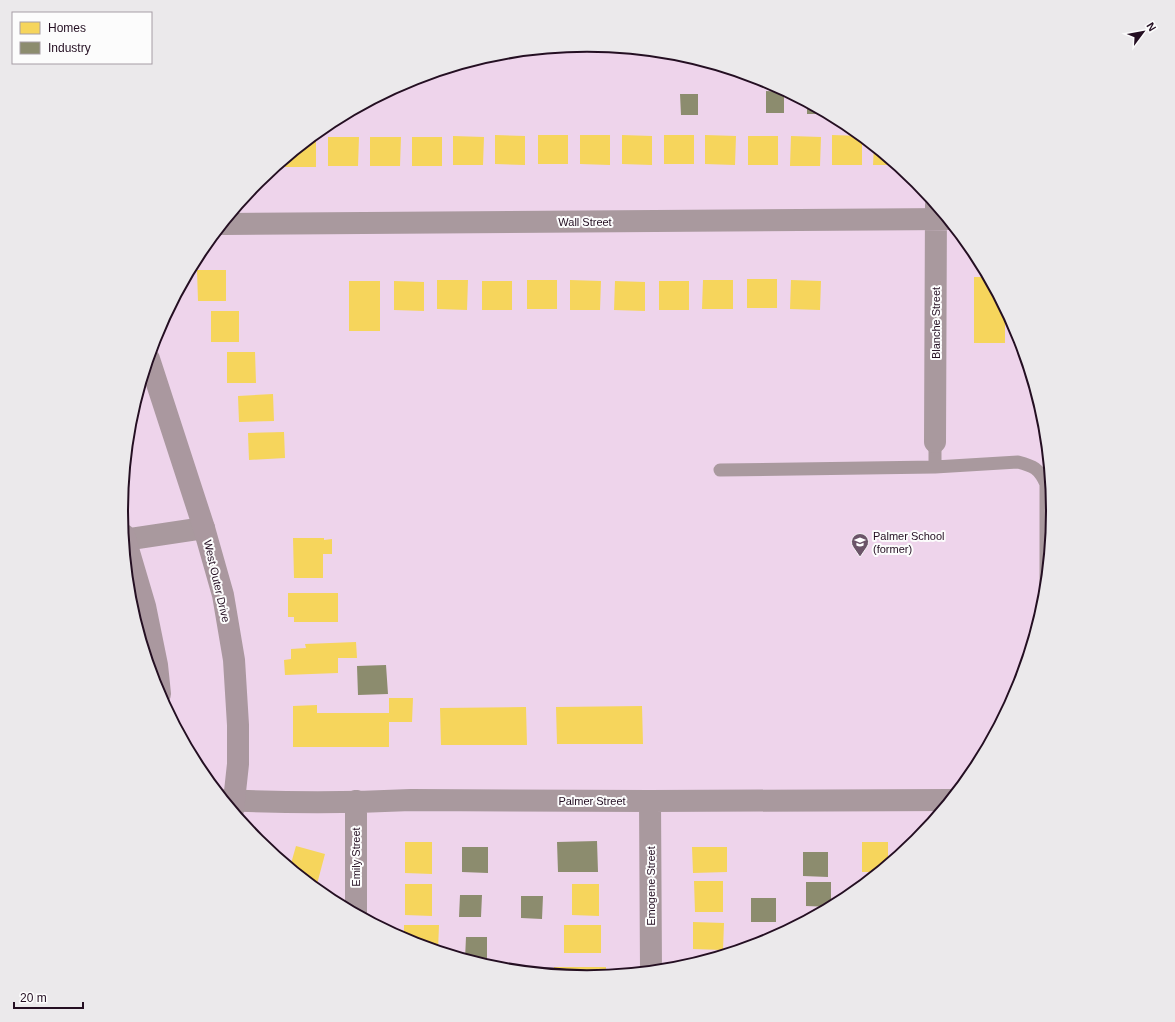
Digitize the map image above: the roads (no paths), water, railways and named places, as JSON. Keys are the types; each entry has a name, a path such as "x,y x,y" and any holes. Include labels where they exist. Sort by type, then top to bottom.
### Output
{"main road":[{"name":"West Outer Drive","path":"152,367 204,528 223,595 234,660 238,725 238,764 232,801"},
{"path":"131,557 145,606 158,672"}],"street":[{"name":"Wall Street","path":"229,224 938,214"},
{"name":"Blanche Street","path":"936,442 940,217"},
{"path":"129,538 204,528"},
{"name":"Palmer Street","path":"234,804 411,800 942,803"},
{"name":"Emily Street","path":"356,801 356,908"},
{"name":"Emogene Street","path":"650,801 651,965"}],"lane":[{"path":"935,467 936,442"},
{"path":"720,470 935,467 1018,462 1031,466 1041,474 1046,484 1046,541"}],"place":[{"name":"Palmer School (former)","path":"860,557"}]}
